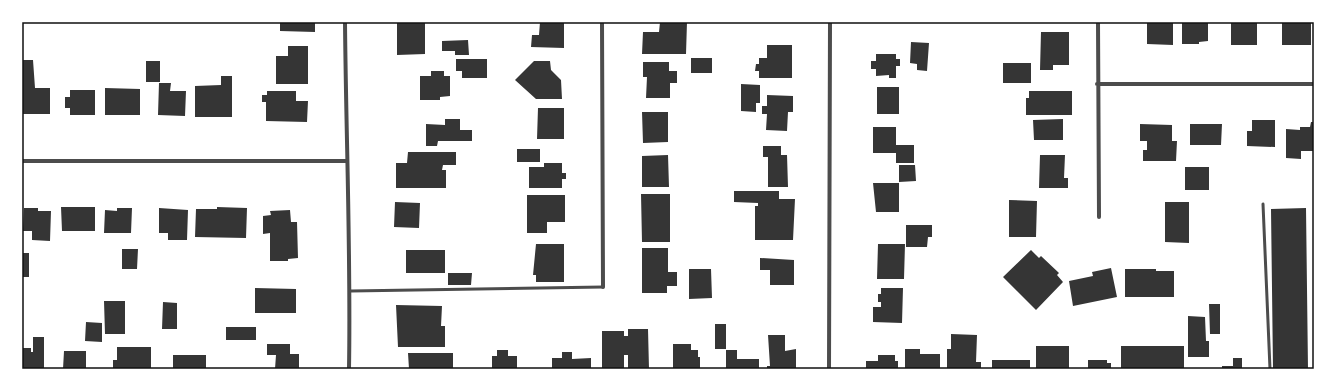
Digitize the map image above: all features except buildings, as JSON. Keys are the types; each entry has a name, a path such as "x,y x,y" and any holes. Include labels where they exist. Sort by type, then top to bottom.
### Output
{"street":[{"path":"345,22 346,161 351,291 349,369"},
{"path":"602,22 603,287"},
{"path":"829,369 830,22"},
{"path":"1098,22 1097,84 1099,217"},
{"path":"1097,84 1314,84"},
{"path":"22,161 346,161"}],"lane":[{"path":"1263,204 1270,369"},
{"path":"351,291 603,287"}]}
